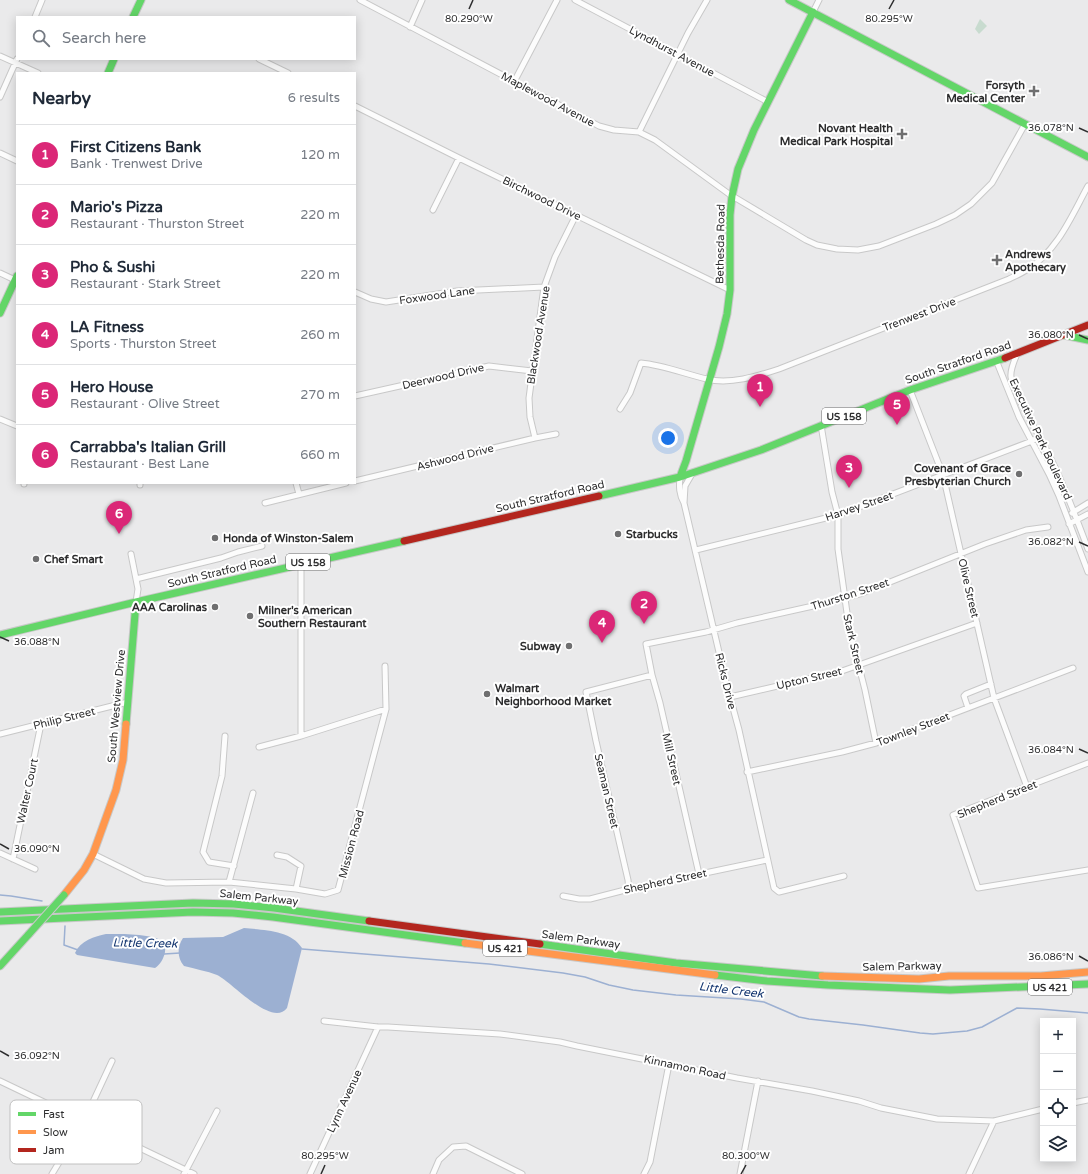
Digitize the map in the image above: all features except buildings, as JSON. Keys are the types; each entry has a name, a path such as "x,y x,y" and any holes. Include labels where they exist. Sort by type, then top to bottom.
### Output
{"main road":[{"path":"133,16 141,0"},
{"path":"789,0 1088,157"},
{"name":"Bethesda Road","path":"680,477 724,331 730,290 730,215 732,196 738,169 744,150 813,12"},
{"path":"108,72 114,60"},
{"path":"0,313 16,278"},
{"name":"South Stratford Road","path":"0,635 136,602 680,477 761,450 910,390 1017,354 1088,325"},
{"path":"1064,335 1088,340"},
{"name":"South Westview Drive","path":"0,966 64,895 84,870 93,854 116,790 123,760 136,602"},
{"name":"Salem Parkway","path":"0,912 186,904 234,904 274,908 676,963 760,972 836,977 919,979 950,976 1041,976 1088,972"},
{"name":"Salem Parkway","path":"0,921 187,912 233,913 273,917 683,972 767,981 950,990 1088,984"},
{"path":"1078,973 1088,969"}],"street":[{"path":"34,16 42,0"},
{"name":"Maplewood Avenue","path":"360,0 599,126 614,130 640,132 672,151 732,196 806,240 817,245 838,249 858,250 879,246 955,216 971,204 992,183 1025,124"},
{"path":"410,27 422,0"},
{"path":"514,82 557,0"},
{"name":"Lyndhurst Avenue","path":"575,0 768,102"},
{"path":"640,132 707,0"},
{"name":"Bethesda Road","path":"813,12 819,0"},
{"path":"0,56 16,61 36,72"},
{"path":"261,60 286,72"},
{"path":"0,97 16,61"},
{"name":"Birchwood Drive","path":"356,108 730,290"},
{"path":"0,153 16,161"},
{"path":"433,210 459,158"},
{"name":"Trenwest Drive","path":"620,409 630,393 641,363 652,364 708,380 734,380 757,376 779,369 1009,279 1028,269 1048,252 1064,231 1088,186"},
{"name":"Blackwood Avenue","path":"535,438 530,417 529,398 544,287 555,257 576,215"},
{"path":"0,273 16,278"},
{"name":"Foxwood Lane","path":"356,292 371,299 386,302 457,291 544,287"},
{"name":"Executive Park Boulevard","path":"1017,354 1011,376 1026,413 1066,492 1087,547 1079,548"},
{"name":"Executive Park Boulevard","path":"996,360 1011,398 1059,496 1088,572"},
{"name":"Deerwood Drive","path":"356,396 489,366 532,371"},
{"name":"Olive Street","path":"910,390 943,475 994,698 1027,787"},
{"path":"0,419 16,426"},
{"name":"Stark Street","path":"821,425 832,492 838,515 838,549 849,627 876,743"},
{"name":"Ashwood Drive","path":"356,481 556,434"},
{"name":"Harvey Street","path":"696,550 838,515 1039,437"},
{"name":"Ricks Drive","path":"692,473 685,486 684,503 774,888 779,892 844,876"},
{"name":"Ricks Drive","path":"680,477 680,497 684,503"},
{"path":"296,484 299,494"},
{"path":"265,503 342,484"},
{"path":"1066,516 1088,504"},
{"path":"1069,524 1088,514"},
{"name":"Thurston Street","path":"646,644 824,604 860,594 961,553 1026,530 1048,528"},
{"path":"136,579 221,558 262,546"},
{"path":"131,554 138,589 136,602"},
{"path":"301,564 301,736"},
{"name":"Upton Street","path":"730,696 824,676 859,666 977,623"},
{"name":"Mill Street","path":"646,644 699,874"},
{"path":"259,747 301,736 386,709 385,666"},
{"name":"Townley Street","path":"747,772 842,752 876,743 1073,668"},
{"name":"Seaman Street","path":"629,888 586,692 652,675"},
{"path":"968,708 964,696 991,684"},
{"name":"Philip Street","path":"0,734 128,702"},
{"name":"Mission Road","path":"93,854 144,879 166,883 229,882 296,889 325,894 338,890 386,709"},
{"name":"Walter Court","path":"12,858 41,724"},
{"path":"225,736 222,776 203,852 209,862 234,866"},
{"name":"Shepherd Street","path":"1088,763 953,815 978,888 1088,870"},
{"path":"229,882 253,793"},
{"path":"0,853 35,869"},
{"path":"277,855 288,857 301,866 296,889"},
{"name":"Shepherd Street","path":"563,896 579,899 590,899 629,888 767,860"},
{"name":"Kinnamon Road","path":"324,1021 378,1027 500,1034 560,1042 832,1096 918,1116 956,1121 994,1121 1040,1110"},
{"name":"Lynn Avenue","path":"310,1174 378,1027"},
{"path":"94,1100 112,1061"},
{"path":"644,1174 650,1162 669,1064"},
{"path":"0,1081 40,1100"},
{"path":"740,1174 758,1081"},
{"path":"1076,1102 1088,1100"},
{"path":"185,1172 217,1111"},
{"path":"969,1174 994,1121"},
{"path":"433,1174 439,1160 453,1147 466,1146 522,1174"},
{"path":"142,1150 185,1172 194,1174"},
{"path":"52,1174 58,1164"}],"green space":[{"path":"980,19 987,26 979,34 975,29"}],"water":[{"path":"244,928 268,930 284,934 297,942 302,948 287,1008 280,1013 272,1012 252,1002 217,975 184,966 180,960 179,949 183,938 223,937"},
{"path":"106,934 153,937 164,943 164,957 155,968 77,955 75,953 84,942"}],"waterway":[{"name":"Little Creek","path":"0,895 42,901"},
{"name":"Little Creek","path":"65,926 64,945 78,950"},
{"name":"Little Creek","path":"302,949 489,964 563,973 585,977 609,985 633,990 764,1002 799,1017 809,1019 920,1033 933,1034 967,1031 982,1027 1017,1008 1088,1013"},
{"name":"Little Creek","path":"164,954 180,953"}],"traffic: fast":[{"path":"133,16 141,0"},
{"path":"789,0 1088,157"},
{"path":"680,477 719,347 727,314 730,290 730,215 732,196 738,169 754,130 813,12"},
{"path":"108,72 114,60"},
{"path":"0,313 16,278"},
{"path":"1064,335 1088,340"},
{"path":"599,496 680,477 761,450 910,390 1005,358"},
{"path":"0,635 136,602 404,541"},
{"path":"126,724 136,602"},
{"path":"29,934 64,895"},
{"path":"0,912 193,903 234,904 274,908 369,921"},
{"path":"0,921 193,912 233,913 465,943"},
{"path":"0,966 29,934"},
{"path":"540,944 676,963 822,976"},
{"path":"715,975 767,981 828,985 950,990 1088,984"}],"traffic: slow":[{"path":"64,895 84,870 93,854 116,790 123,760 126,724"},
{"path":"465,943 715,975"},
{"path":"822,976 919,979 949,976 1041,976 1088,972"}],"traffic: jam":[{"path":"1005,358 1088,325"},
{"path":"404,541 599,496"},
{"path":"369,921 540,944"}],"place":[{"name":"Forsyth Medical Center","path":"1034,91"},
{"name":"Novant Health Medical Park Hospital","path":"902,134"},
{"name":"Andrews Apothecary","path":"997,260"},
{"name":"First Citizens Bank","path":"760,407"},
{"name":"Hero House","path":"897,425"},
{"name":"Covenant of Grace Presbyterian Church","path":"1019,474"},
{"name":"Pho & Sushi","path":"849,488"},
{"name":"Carrabba's Italian Grill","path":"119,534"},
{"name":"Starbucks","path":"618,534"},
{"name":"Honda of Winston-Salem","path":"215,538"},
{"name":"Chef Smart","path":"36,559"},
{"name":"AAA Carolinas","path":"215,607"},
{"name":"Milner's American Southern Restaurant","path":"250,616"},
{"name":"Mario's Pizza","path":"644,624"},
{"name":"LA Fitness","path":"602,643"},
{"name":"Subway","path":"569,646"},
{"name":"Walmart Neighborhood Market","path":"487,694"}]}
